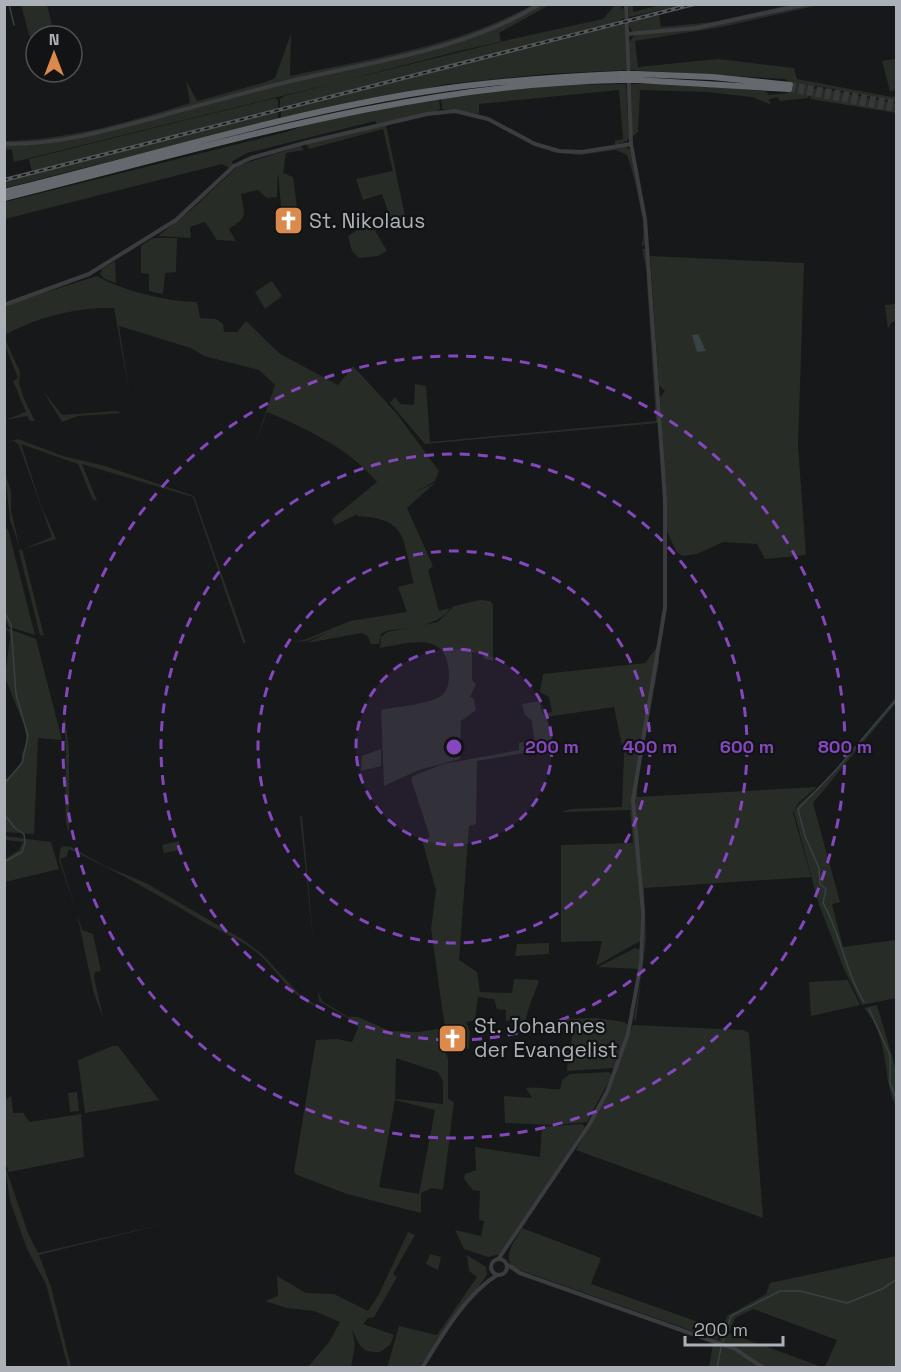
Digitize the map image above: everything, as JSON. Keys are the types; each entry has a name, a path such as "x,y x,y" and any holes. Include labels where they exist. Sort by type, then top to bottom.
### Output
{"highway":[{"path":"4,192 285,124 397,101 463,91 620,77 790,87"},
{"path":"4,198 273,127"}],"street":[{"path":"4,144 42,144 68,140 286,82 464,40 504,24 540,4"},
{"path":"422,1368 462,1310 487,1280 492,1262 506,1251 589,1125 607,1092 628,1034 641,963 642,900 633,800 665,609 665,499 645,219 631,144 626,4"},
{"path":"627,34 696,28 807,4"},
{"path":"4,305 22,297 73,282 96,270 176,220 234,166 272,151 448,111 481,116 535,144 559,151 582,152 631,144"},
{"path":"506,1251 506,1272"},
{"path":"499,1258 520,1273"},
{"path":"491,1269 496,1275"},
{"path":"487,1280 506,1272 520,1273 735,1349 764,1368"}],"shaded area":[{"path":"21,5 47,5 52,24 26,24"},
{"path":"532,5 549,5 499,33 501,42 14,162 12,150 5,149 4,141 75,134 190,103 186,80 197,101 266,82 275,78 291,34 290,76 445,41 504,19"},
{"path":"615,5 622,5 620,9 624,8 624,18 613,24 280,108 280,99 284,96 459,51 603,19"},
{"path":"628,5 633,5 633,12 661,5 684,5 629,17"},
{"path":"789,5 819,5 722,27 635,41 638,67 718,59 794,68 797,79 896,96 896,102 818,86 811,87 808,98 780,101 778,97 769,99 770,104 752,97 706,92 640,90 638,132 632,137 631,84 680,84 765,91 769,95 788,93 791,84 785,79 630,70 629,43 634,35 628,23 659,15 661,27 713,22"},
{"path":"625,24 626,70 545,74 448,84 281,118 281,110"},
{"path":"896,59 896,90 890,91 882,61"},
{"path":"626,84 629,137 627,141 615,145 615,141 623,139 619,90 479,104 479,114 442,109 441,99 551,85"},
{"path":"820,88 896,104 896,113 810,99 812,89"},
{"path":"275,98 278,100 278,109 32,171 29,159"},
{"path":"439,98 440,109 436,111 377,124 375,121 247,153 231,162 234,164 230,168 222,164 5,219 5,202 286,132 309,124"},
{"path":"278,111 278,119 5,188 5,181"},
{"path":"386,125 405,216 391,220 382,194 363,200 356,179 393,171 383,129 309,149 306,144"},
{"path":"301,146 304,150 286,153 283,173 293,177 298,215 282,218 278,172 277,197 267,198 258,190 241,194 244,215 229,229 236,241 217,240 205,222 190,227 191,238 158,236 190,211 239,165"},
{"path":"625,146 630,150 641,206 645,245 641,246 642,216 627,155 616,150 579,155 551,152 584,153"},
{"path":"373,227 387,251 378,256 359,258 352,251 348,236 360,228"},
{"path":"153,238 177,238 176,272 165,273 163,294 149,291 149,274 141,273 141,246"},
{"path":"642,249 646,249 658,423 425,444 390,403 395,397 400,404 414,405 415,384 426,386 430,442 656,421 646,268"},
{"path":"650,256 804,263 798,446 806,555 765,559 757,544 723,542 697,554 682,556 676,551 667,531 660,397 665,391 659,385"},
{"path":"115,261 116,283 105,279 100,274 103,268"},
{"path":"97,276 118,286 145,294 197,302 200,318 216,319 223,324 224,332 237,332 246,321 280,354 338,385 353,366 397,414 439,471 435,481 410,495 436,482 407,508 433,566 428,570 439,611 450,608 445,614 430,623 386,631 381,634 379,644 371,644 367,635 361,633 307,643 327,633 307,641 292,642 304,640 350,621 407,612 398,587 414,583 405,544 395,527 374,518 357,516 358,514 335,525 332,519 377,482 354,459 326,441 267,412 254,447 275,385 259,370 204,356 191,348 119,326 130,397 114,308 86,309 58,314 30,323 5,335 4,308 15,302"},
{"path":"272,281 282,296 265,309 255,292"},
{"path":"896,304 896,321 891,323 888,329 885,305"},
{"path":"698,334 706,351 697,352 692,335"},
{"path":"4,337 20,372 19,383 35,421 30,421 27,416 5,420 26,412 13,381 18,378"},
{"path":"43,391 62,415 116,411 122,413 78,416 62,422"},
{"path":"18,439 63,456 105,466 194,496 246,643 243,643 193,497 82,464 97,501 93,500 78,464 21,444 41,505 56,539 23,549 52,537 19,445 14,441 5,443"},
{"path":"5,474 11,491 11,511 20,548 10,520"},
{"path":"8,529 35,635 9,627 5,619 4,530"},
{"path":"22,549 44,636 40,635 19,551"},
{"path":"480,600 490,601 493,605 493,661 485,659 482,653 472,652 472,680 476,684 470,697 474,699 476,710 461,721 460,759 419,770 384,786 381,710 420,703 441,696 447,689 449,675 447,661 442,651 435,645 415,642 380,648 381,637 387,632 438,622 454,606"},
{"path":"4,627 36,639 62,740 38,738 34,834 5,832 5,780 22,762 22,753 27,744 25,728 5,677 10,638 9,632"},
{"path":"657,647 659,662 638,776 637,797 817,787 798,803 793,813 811,877 644,888 646,939 643,963 644,906 641,907 640,941 596,966 602,941 561,942 561,845 633,843 630,810 561,812 571,809 622,807 624,755 614,707 546,717 555,748 477,761 476,824 469,826 459,960 477,972 480,992 512,993 514,979 539,980 528,1011 525,1029 513,1027 513,1020 506,1021 506,1010 497,1009 494,999 478,997 475,1020 466,1022 470,1032 469,1049 465,1048 463,1037 458,1032 445,1031 444,1033 447,1045 451,1045 444,1050 448,1058 448,1099 454,1102 443,1190 432,1188 421,1193 421,1213 347,1194 294,1172 316,1040 337,1039 352,1042 358,1028 356,1023 319,1001 318,991 322,1001 348,1017 358,1017 390,1031 418,1032 445,1028 431,929 436,890 422,840 430,837 411,779 413,776 443,764 519,750 519,743 534,739 532,721 525,715 522,704 539,701 543,714 552,712 549,697 540,692 543,674 645,663","holes":["396,1058 438,1072 443,1081 443,1104 395,1099","395,1100 435,1110 419,1194 379,1187"]},
{"path":"896,697 896,703 813,803 840,902 832,904 843,947 896,940 896,998 862,1005 844,969 819,905 794,812 799,804 824,783"},
{"path":"65,719 69,749 69,832 66,814 66,747 63,721"},
{"path":"381,749 381,766 361,771 362,756"},
{"path":"302,816 314,946 300,817"},
{"path":"5,836 51,842 59,869 5,882 5,859 19,850 23,842 5,840"},
{"path":"179,841 181,850 164,853 162,845"},
{"path":"63,846 71,847 105,866 146,883 245,941 262,954 302,997 320,1007 300,997 260,955 246,945 122,875 69,849 66,857 60,859 82,930 93,934 101,971 95,972 94,977 103,1017 94,994 77,914 59,860"},
{"path":"549,943 549,954 515,956 517,944"},
{"path":"635,948 640,950 639,969 598,967"},
{"path":"641,977 636,1021 634,1018"},
{"path":"848,980 860,1005 811,1016 809,982"},
{"path":"877,1005 896,1070 896,1107 888,1083 878,1032 864,1008"},
{"path":"596,1018 624,1022 629,1026 615,1068 567,1071 568,1059 563,1058 564,1052 570,1051 573,1030 564,1023 557,1023 557,1019"},
{"path":"633,1025 743,1030 749,1033 763,1218 576,1150 608,1093"},
{"path":"118,1046 159,1100 85,1113 78,1060"},
{"path":"609,1072 612,1075 587,1122 554,1125 505,1123 504,1096 532,1098 526,1088 560,1089 562,1080 570,1074"},
{"path":"77,1092 79,1111 70,1112 68,1093"},
{"path":"11,1096 13,1113 23,1113 30,1122 81,1114 84,1157 9,1172 5,1163 4,1101"},
{"path":"582,1124 585,1127 501,1254 488,1257 464,1249 455,1230 481,1236 484,1221 479,1220 480,1191 473,1190 464,1179 465,1174 476,1170 475,1147 540,1157 542,1127"},
{"path":"5,1166 28,1233 38,1253 172,1222 39,1255 51,1287 71,1367 68,1367 46,1284 27,1249 10,1201"},
{"path":"522,1228 601,1258 591,1284 721,1330 718,1340 514,1268 510,1264 509,1253"},
{"path":"408,1232 415,1235 393,1274 397,1277 374,1317 368,1318 363,1324 394,1335 390,1345 380,1352 367,1351 361,1346 352,1330 355,1345 351,1367 308,1367 330,1341 340,1322 314,1311 287,1308 265,1301 278,1296 277,1276 306,1293 334,1294 368,1311 379,1294"},
{"path":"430,1254 441,1257 438,1270 426,1264"},
{"path":"467,1255 486,1267 487,1275 420,1367 387,1368 399,1326 437,1335 477,1277 469,1271"},
{"path":"896,1256 896,1367 825,1367 837,1340 753,1309 735,1318 729,1333 822,1367 766,1367 747,1354 719,1341 727,1316 766,1294 770,1283"},
{"path":"713,1343 736,1352 761,1368 709,1368"}],"waterway":[{"path":"9,4 14,25"},
{"path":"4,611 11,625 16,694 28,736 22,763 4,784"},
{"path":"864,1002 852,978 823,903 826,889 820,884 819,868 805,836 798,809 836,770 896,700"},
{"path":"4,814 15,828 24,834 25,843 22,852 4,862"},
{"path":"869,1009 890,1055 890,1083 896,1098"},
{"path":"723,1341 731,1316 780,1291 800,1291 847,1303 882,1289 896,1280"},
{"path":"717,1368 721,1347"}],"tunnel":[{"path":"790,85 896,103"},
{"path":"789,89 896,109"}],"railway":[{"path":"4,180 694,4"}],"place":[{"name":"St. Nikolaus","path":"288,221"},
{"name":"St. Johannes der Evangelist","path":"453,1038"}]}
